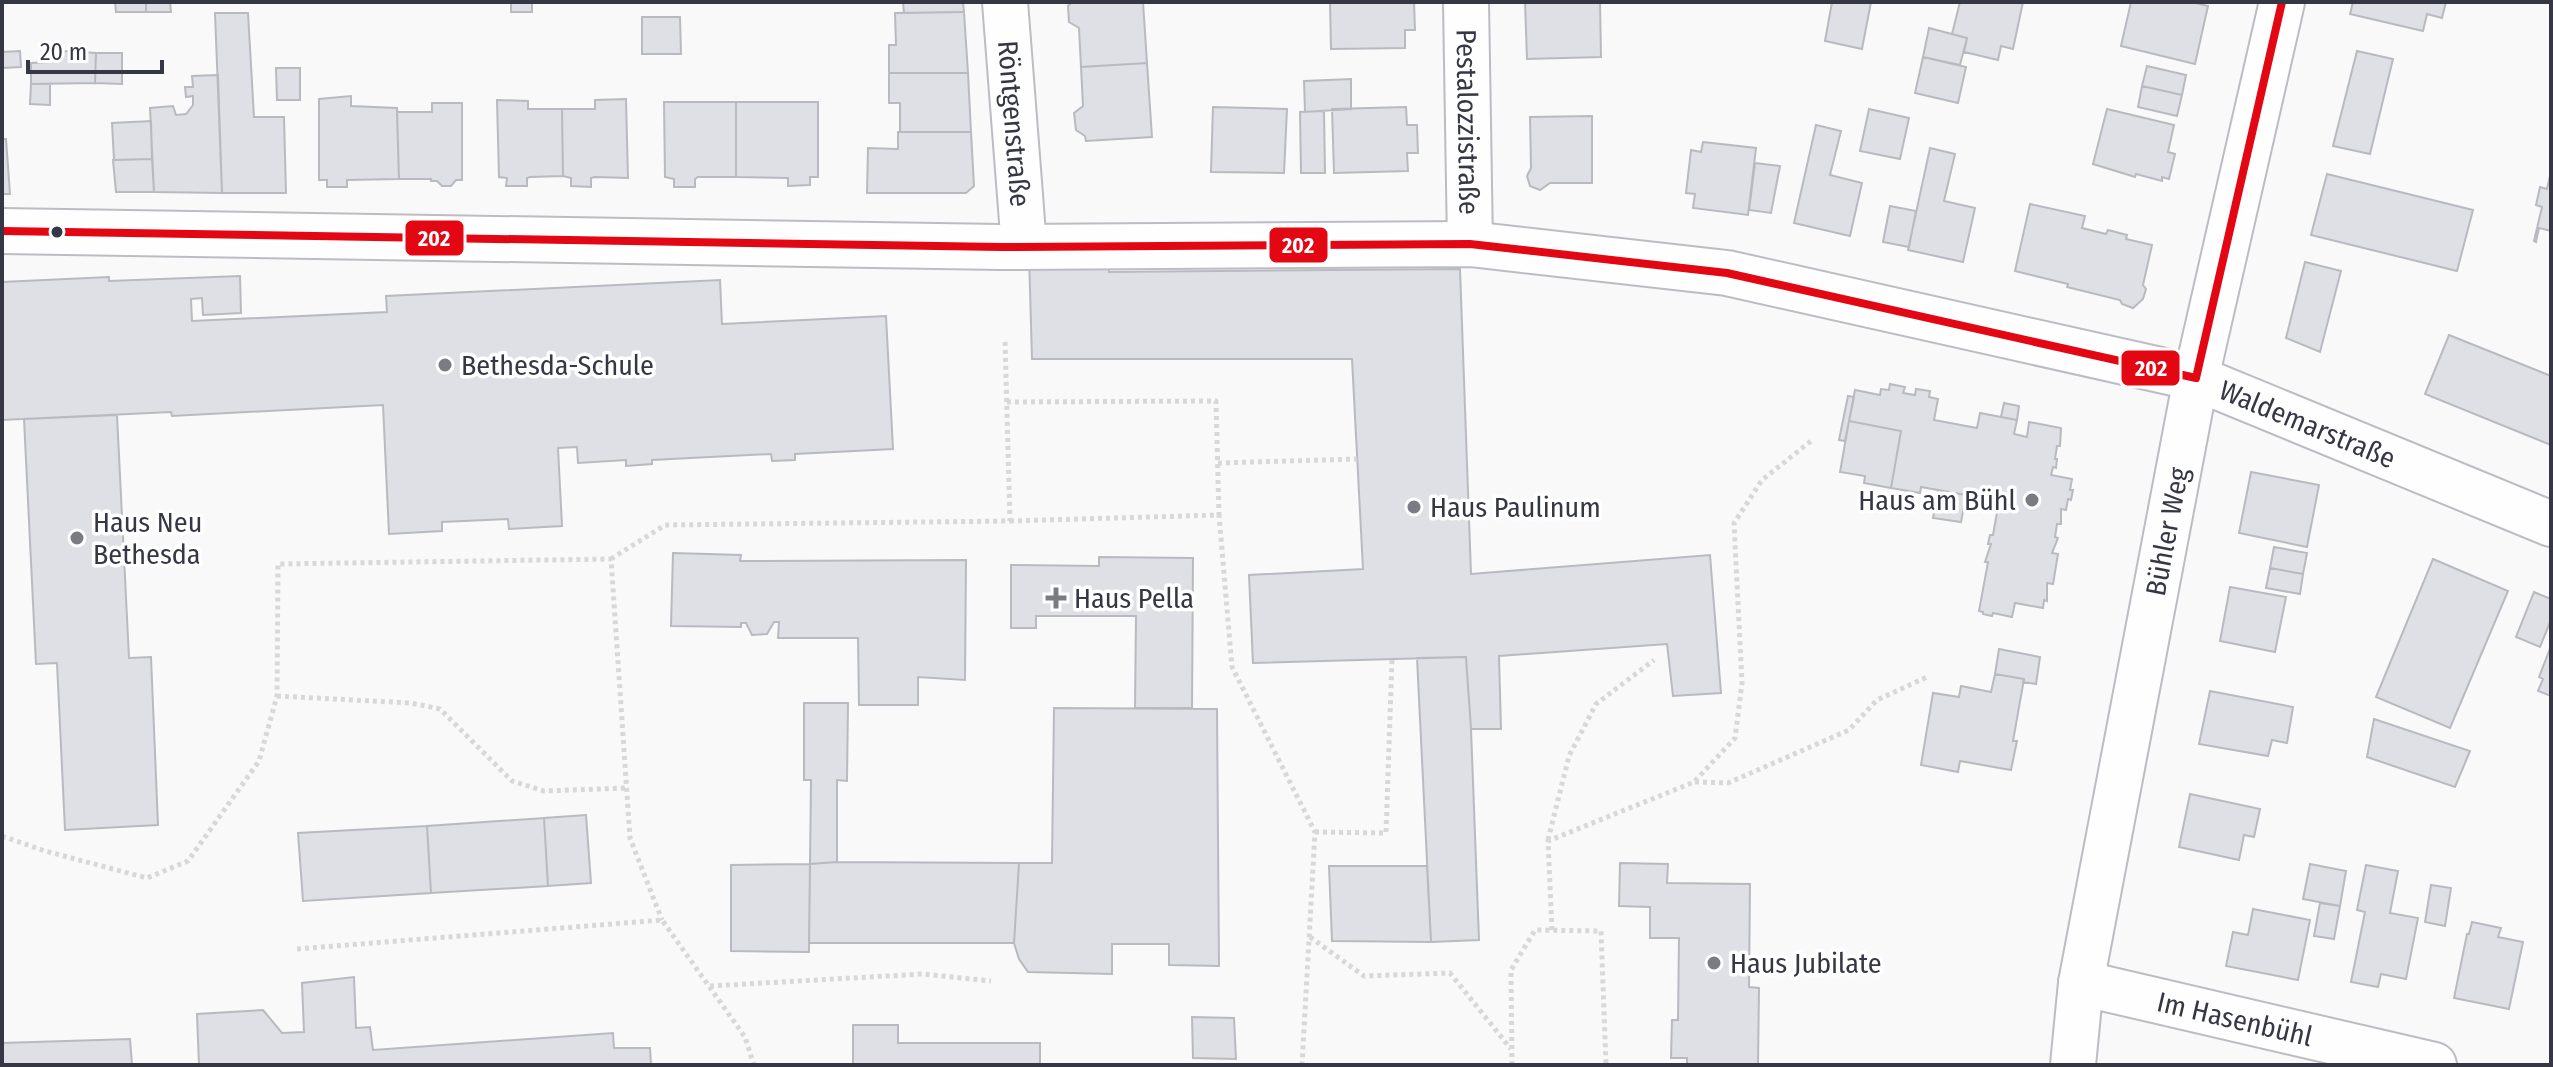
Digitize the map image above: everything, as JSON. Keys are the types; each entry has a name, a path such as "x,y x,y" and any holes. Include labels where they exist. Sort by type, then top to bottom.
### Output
{"street":[{"name":"Röntgenstraße","path":"1005,2 1024,247"},
{"name":"Pestalozzistraße","path":"1466,2 1470,244"},
{"name":"Bühler Weg","path":"2073,1065 2081,983 2196,378 2282,2"},
{"name":"Waldemarstraße","path":"2,231 1024,247 1470,244 1727,273 2196,378 2551,524"},
{"name":"Im Hasenbühl","path":"2081,983 2434,1065"}],"path":[{"path":"1005,341 1010,521"},
{"path":"1007,402 1216,401 1219,515 1232,667 1315,832 1302,1065"},
{"path":"1694,782 1735,738 1742,683 1734,523 1762,480 1811,441"},
{"path":"1218,463 1357,459"},
{"path":"2,836 45,851 147,878 188,861 259,761 277,696 278,564 611,559 665,525 1219,515"},
{"path":"611,559 630,838 662,920 745,1037 754,1065"},
{"path":"1315,832 1386,833 1392,659"},
{"path":"1552,930 1548,841 1569,756 1596,704 1654,660"},
{"path":"1548,841 1694,782 1728,783 1849,730 1877,700 1927,677"},
{"path":"277,696 411,703 440,709 512,781 544,791 627,788"},
{"path":"297,949 662,920"},
{"path":"1512,1065 1511,970 1535,930 1552,930 1601,931 1606,1065"},
{"path":"1310,937 1364,976 1450,973 1512,1050"},
{"path":"709,986 923,974 991,981"}],"building":[{"path":"115,2 146,2 146,12 116,12"},
{"path":"146,2 170,2 171,12 146,12"},
{"path":"511,2 532,2 532,12 511,12"},
{"path":"903,2 963,2 964,12 904,13"},
{"path":"1072,2 1143,2 1147,63 1081,67 1079,28 1069,22 1068,6"},
{"path":"1330,2 1414,2 1415,30 1405,30 1405,48 1331,49"},
{"path":"1525,2 1600,2 1601,57 1527,59"},
{"path":"1832,2 1871,2 1862,49 1825,41"},
{"path":"1960,2 2023,2 2013,49 2001,46 1998,60 1964,52 1967,38 1952,34"},
{"path":"2131,2 2192,2 2208,6 2195,64 2121,46"},
{"path":"2353,2 2446,2 2442,18 2427,14 2423,31 2350,14"},
{"path":"964,12 968,73 889,73 889,45 896,45 895,13"},
{"path":"215,13 248,13 254,117 284,117 286,193 222,193"},
{"path":"642,17 680,17 681,54 642,54"},
{"path":"1929,28 1967,38 1960,65 1923,57"},
{"path":"20,51 21,67 2,68 2,52"},
{"path":"2357,51 2393,59 2370,154 2333,146"},
{"path":"50,52 96,53 95,83 31,84 31,63 48,62"},
{"path":"96,53 122,53 122,84 95,83"},
{"path":"1923,57 1966,67 1958,103 1915,93"},
{"path":"1147,63 1152,137 1086,141 1085,136 1076,130 1074,113 1083,106 1081,67"},
{"path":"2147,66 2186,75 2182,95 2142,86"},
{"path":"276,68 300,68 300,100 277,100"},
{"path":"889,73 968,73 971,132 900,132 900,103 889,103"},
{"path":"218,75 222,193 154,192 150,108 173,106 176,115 186,114 193,105 193,96 186,97 185,87 193,87 192,76"},
{"path":"1351,79 1351,109 1305,112 1304,81"},
{"path":"31,84 50,84 50,105 30,104"},
{"path":"2142,86 2182,95 2177,116 2138,107"},
{"path":"351,96 351,106 397,108 399,179 347,180 347,187 327,187 327,180 319,180 319,99"},
{"path":"626,99 628,178 595,177 591,178 591,187 571,186 571,178 563,176 562,109 595,109 595,100"},
{"path":"497,100 528,101 528,109 562,109 563,176 530,177 527,178 527,186 506,186 507,178 499,177"},
{"path":"664,102 736,102 736,177 698,177 695,187 674,187 674,179 665,177"},
{"path":"736,102 818,102 818,177 810,177 810,185 788,186 788,178 736,177"},
{"path":"432,103 462,103 462,180 456,180 451,186 442,186 431,179 399,179 397,112 432,112"},
{"path":"1213,107 1287,109 1284,173 1211,172"},
{"path":"1406,107 1407,125 1417,125 1418,153 1407,153 1408,171 1334,173 1332,109"},
{"path":"1869,109 1909,118 1900,159 1860,151"},
{"path":"2107,109 2174,125 2168,152 2175,154 2169,179 2162,177 2162,181 2136,174 2135,177 2093,164"},
{"path":"1324,111 1325,173 1301,173 1300,112"},
{"path":"1592,116 1592,183 1550,183 1540,190 1530,186 1527,176 1531,168 1530,117"},
{"path":"151,121 152,159 114,160 112,123"},
{"path":"1816,125 1841,131 1830,175 1862,183 1850,236 1794,223"},
{"path":"898,132 971,132 974,186 966,193 867,193 868,148 898,149"},
{"path":"2,139 6,139 10,194 2,194"},
{"path":"1703,142 1756,148 1748,215 1693,208 1695,194 1686,193 1691,150 1701,152"},
{"path":"1930,148 1955,154 1944,201 1975,208 1963,262 1908,250"},
{"path":"152,159 154,192 116,192 113,160"},
{"path":"1755,163 1780,166 1771,213 1749,210"},
{"path":"2551,171 2551,231 2539,228 2536,242 2542,207 2536,205 2540,187 2547,189"},
{"path":"2327,174 2473,210 2457,271 2311,235"},
{"path":"2030,204 2085,216 2082,228 2106,234 2108,230 2127,235 2126,239 2152,245 2143,299 2133,308 2120,300 2015,271"},
{"path":"1890,206 1916,211 1909,247 1883,242"},
{"name":"Haus Paulinum","path":"1109,253 1109,272 1460,269 1471,574 1710,555 1721,693 1673,696 1667,644 1499,656 1501,729 1471,729 1466,657 1253,663 1249,575 1363,569 1352,359 1032,359 1029,254"},
{"path":"2305,262 2341,271 2320,352 2286,338"},
{"name":"Bethesda-Schule","path":"240,276 241,313 203,315 202,298 191,299 192,321 387,312 386,296 720,280 722,324 886,316 893,449 795,454 795,460 772,461 771,454 652,460 652,464 626,466 626,460 578,463 577,447 558,448 562,526 509,529 508,519 442,522 442,531 389,534 383,405 172,416 171,412 2,420 2,282"},
{"path":"2449,335 2551,376 2551,445 2425,394"},
{"name":"Haus am Bühl","path":"1890,384 1905,387 1903,393 1915,395 1916,389 1930,391 1929,397 1938,399 1934,420 1977,428 1980,413 2017,420 2014,434 2027,437 2029,422 2061,428 2056,468 2053,467 2051,475 2072,479 2070,490 2073,490 2066,510 2061,509 2061,524 2057,524 2055,537 2058,538 2052,553 2058,554 2053,584 2047,583 2047,601 2044,600 2043,608 2015,603 2012,617 1993,613 1992,616 1979,611 1988,562 1985,562 1991,544 1988,544 1990,535 1993,535 1999,501 1974,497 1972,503 1965,502 1966,495 1921,487 1920,493 1891,488 1901,431 1849,421 1855,390 1880,395 1881,389 1889,390"},
{"path":"1848,396 1854,397 1845,441 1839,440"},
{"path":"2004,403 2019,406 2017,420 2001,417"},
{"name":"Haus Neu Bethesda","path":"117,415 129,658 151,657 158,825 65,830 57,663 36,664 24,419"},
{"path":"1849,421 1901,431 1891,488 1864,483 1865,476 1840,472"},
{"path":"2251,472 2319,485 2307,547 2239,533"},
{"path":"1938,490 1966,495 1961,522 1933,518"},
{"path":"2274,547 2307,553 2303,574 2270,568"},
{"path":"673,553 741,555 740,561 966,560 965,680 918,677 918,705 859,705 858,638 778,638 779,622 774,622 767,634 752,635 746,623 741,623 741,627 671,626"},
{"path":"1099,557 1193,558 1192,708 1135,708 1136,616 1036,616 1036,628 1011,628 1011,565 1099,566"},
{"path":"2433,559 2508,591 2450,728 2376,697"},
{"path":"2270,568 2303,574 2300,594 2266,588"},
{"path":"2230,587 2286,597 2275,652 2220,641"},
{"path":"2534,592 2551,599 2551,620 2540,647 2516,637"},
{"path":"2551,646 2551,696 2538,691 2543,679 2539,677"},
{"path":"1999,649 2040,657 2036,684 1995,674"},
{"path":"1466,657 1479,940 1431,942 1417,658"},
{"path":"1995,674 2024,679 2011,770 1960,761 1958,772 1921,765 1933,693 1959,697 1961,686 1991,692"},
{"path":"2210,691 2293,707 2287,743 2272,740 2268,756 2199,744"},
{"path":"804,703 848,703 847,781 837,780 837,862 810,864 811,780 804,780"},
{"path":"1054,708 1217,709 1219,966 1169,965 1169,944 1112,944 1112,974 1028,972 1019,959 1014,943 1019,863 1052,863"},
{"path":"2374,719 2470,751 2455,787 2367,757"},
{"path":"2190,794 2260,809 2254,837 2244,835 2239,860 2179,847"},
{"path":"586,815 591,883 548,886 544,818"},
{"path":"544,818 548,886 431,893 427,826"},
{"path":"427,826 431,893 303,901 298,833"},
{"path":"1019,863 1014,943 809,943 810,864"},
{"name":"Haus Jubilate","path":"1620,863 1668,864 1667,883 1750,884 1749,987 1759,988 1758,1065 1687,1065 1687,1058 1671,1058 1672,1020 1678,1020 1679,938 1650,938 1650,907 1619,906"},
{"path":"810,864 809,952 731,951 731,865"},
{"path":"2310,864 2346,871 2340,906 2303,899"},
{"path":"2366,865 2398,871 2390,913 2418,918 2406,979 2381,974 2378,987 2351,982 2365,912 2357,910"},
{"path":"1329,866 1427,866 1431,942 1332,941"},
{"path":"2431,885 2451,888 2445,926 2425,922"},
{"path":"2320,903 2340,906 2334,939 2314,936"},
{"path":"2253,909 2310,920 2298,980 2226,966 2233,932 2248,935"},
{"path":"2472,922 2501,928 2498,937 2523,942 2509,1009 2454,998"},
{"path":"354,977 356,1028 370,1027 373,1050 613,1033 614,1048 650,1048 651,1065 199,1065 197,1014 263,1010 282,1033 304,1032 302,983"},
{"path":"1192,1017 1234,1018 1236,1059 1193,1058"},
{"path":"853,1025 898,1025 898,1043 1040,1043 1040,1065 853,1065"},
{"path":"130,1039 132,1065 2,1065 2,1043"}],"transit line":[{"name":"202","path":"2,231 1001,247 1470,244 1727,273 2196,378 2282,2"}],"place":[{"name":"Bethesda-Schule","path":"445,365"},
{"name":"Haus am Bühl","path":"2032,500"},
{"name":"Haus Paulinum","path":"1414,507"},
{"name":"Haus Neu Bethesda","path":"77,538"},
{"name":"Haus Pella","path":"1056,598"},
{"name":"Haus Jubilate","path":"1714,963"}]}
